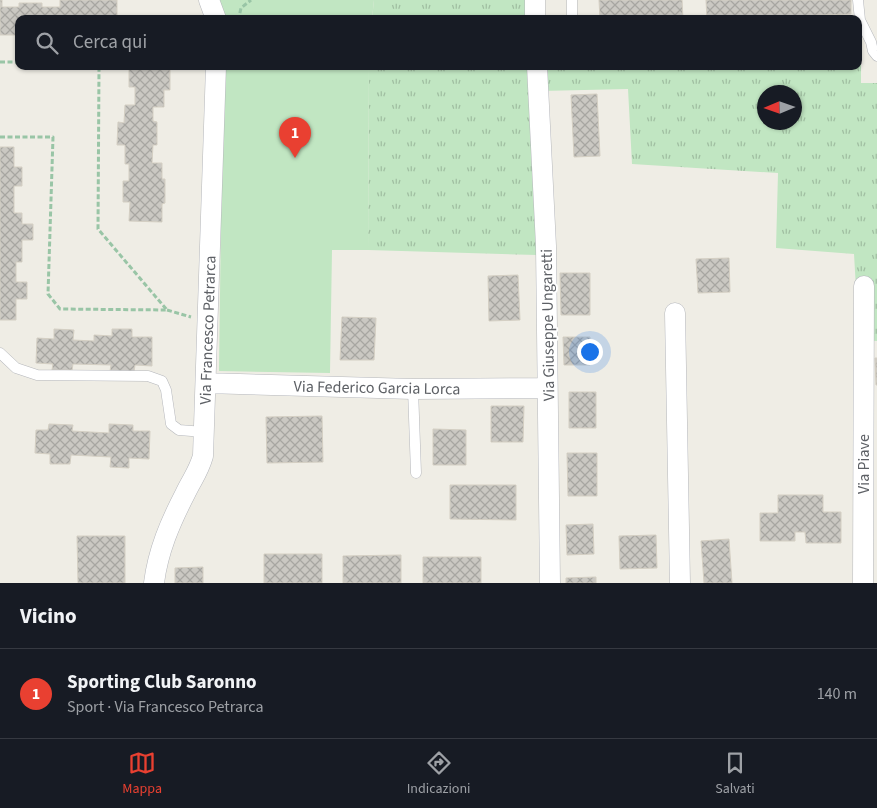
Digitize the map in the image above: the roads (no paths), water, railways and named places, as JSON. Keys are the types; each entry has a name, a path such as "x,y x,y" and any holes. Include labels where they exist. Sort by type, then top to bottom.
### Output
{"street":[{"path":"209,0 215,15"},
{"path":"535,0 535,15"},
{"name":"Via Francesco Petrarca","path":"154,583 157,562 168,529 185,493 198,473 203,456 216,70"},
{"name":"Via Giuseppe Ungaretti","path":"537,70 546,246 550,583"},
{"name":"Via Piave","path":"863,583 864,286"},
{"path":"675,313 680,583"},
{"name":"Via Federico Garcia Lorca","path":"206,384 413,389 547,388"}],"lane":[{"path":"572,0 572,15"},
{"path":"858,0 859,15"},
{"path":"862,29 871,42 872,51 877,56"},
{"path":"0,353 16,368 37,375 148,376 162,381 166,390 170,424 179,430 204,432"},
{"path":"413,389 416,473"}],"place":[{"name":"Sporting Club Saronno","path":"295,158"}]}
